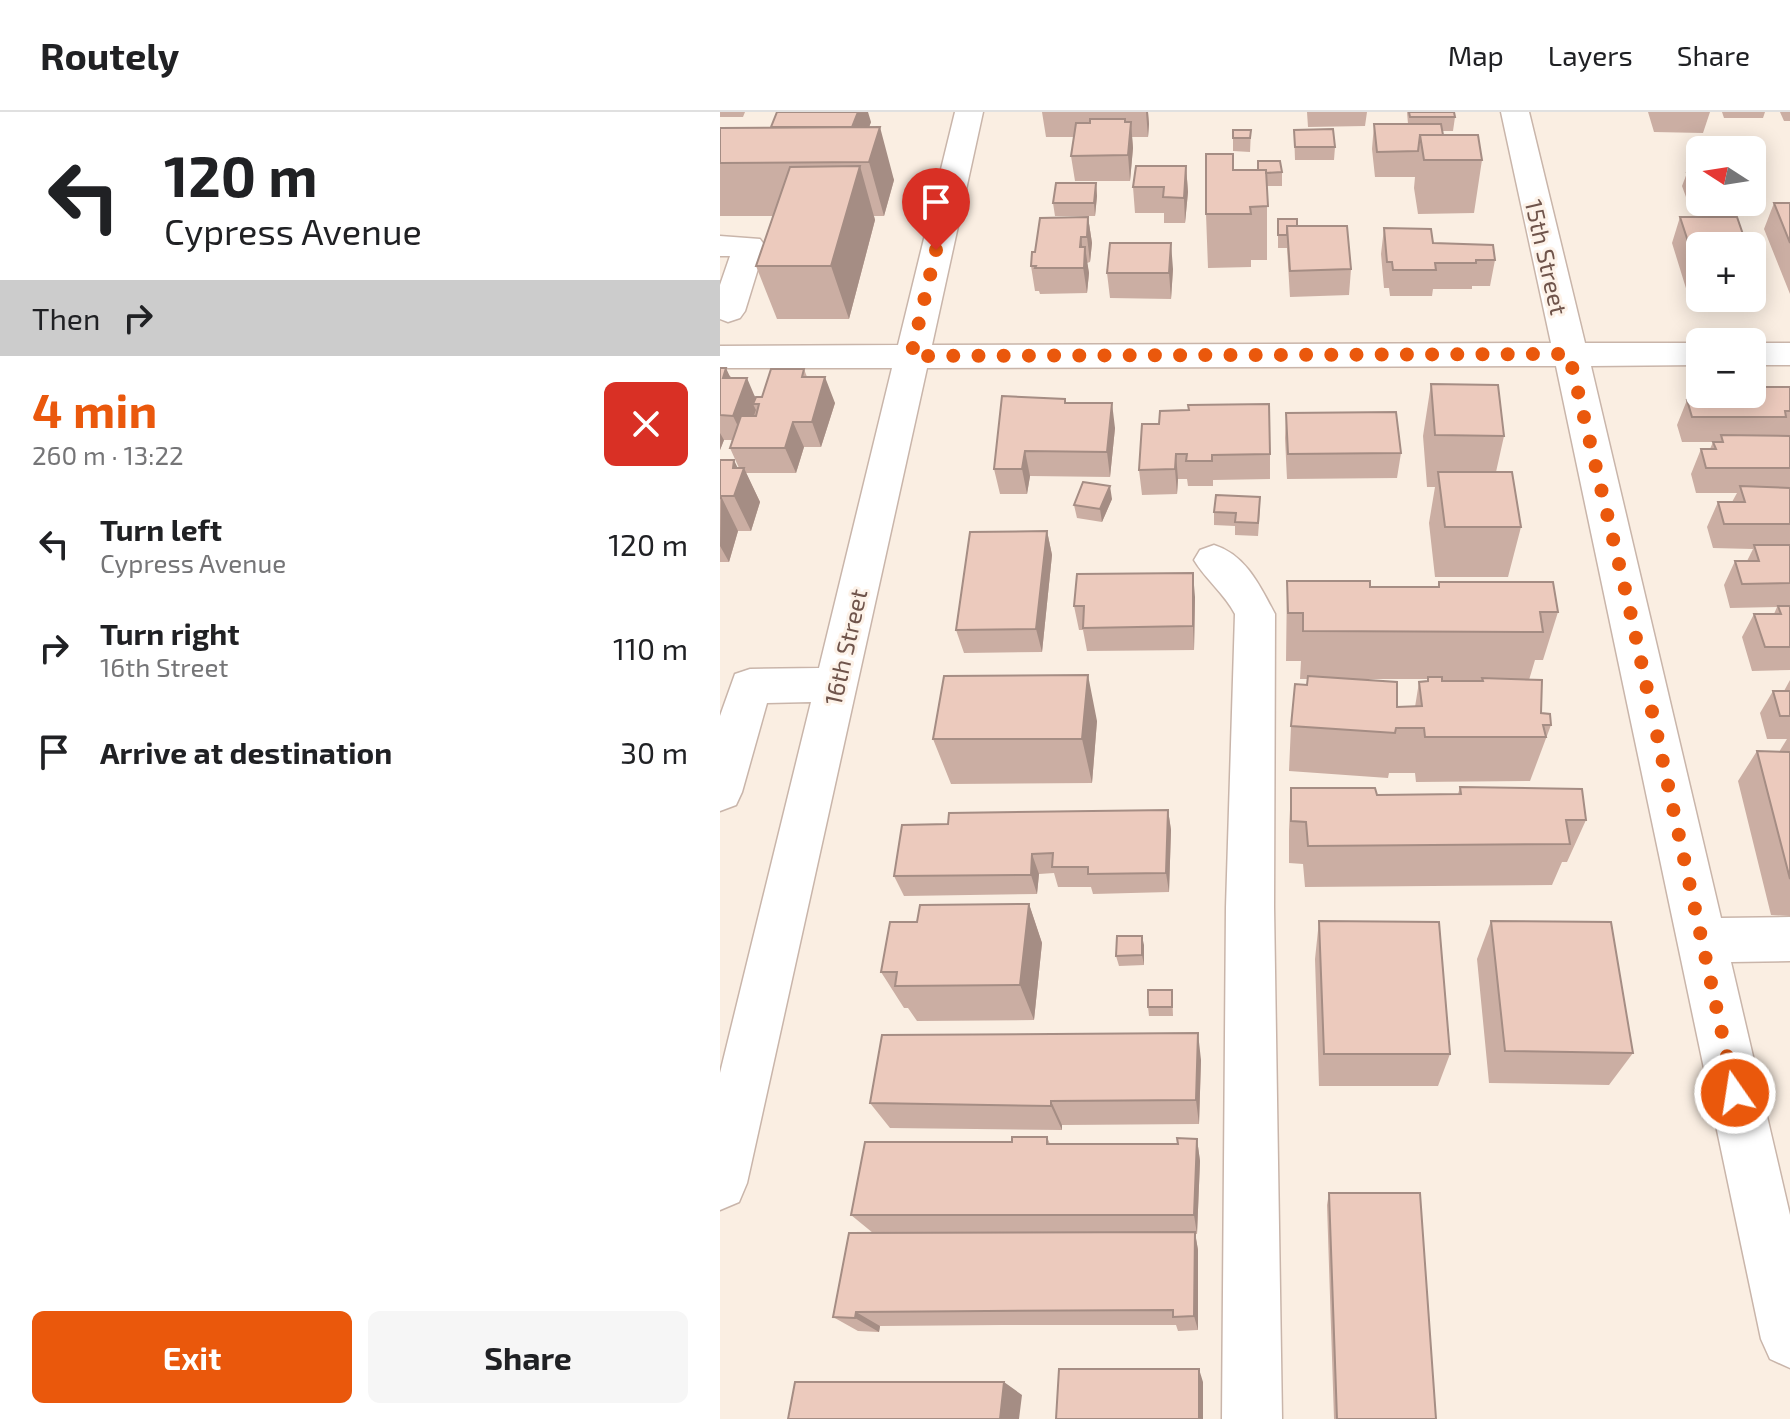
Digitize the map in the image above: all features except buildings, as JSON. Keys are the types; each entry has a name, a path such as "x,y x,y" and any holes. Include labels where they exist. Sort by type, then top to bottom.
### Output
{"street":[{"name":"16th Street","path":"720,1183 732,1081 836,685 969,112"},
{"name":"15th Street","path":"1515,112 1632,621 1790,1339"},
{"path":"720,246 749,246 728,311"},
{"path":"720,357 1686,354"},
{"path":"1766,354 1790,354"},
{"path":"1214,560 1239,584 1255,614 1250,907 1252,1419"},
{"path":"720,792 750,686 836,685"},
{"path":"1700,940 1790,939"}],"route":[{"path":"936,250 911,356 1569,354 1629,606 1735,1093"}]}
